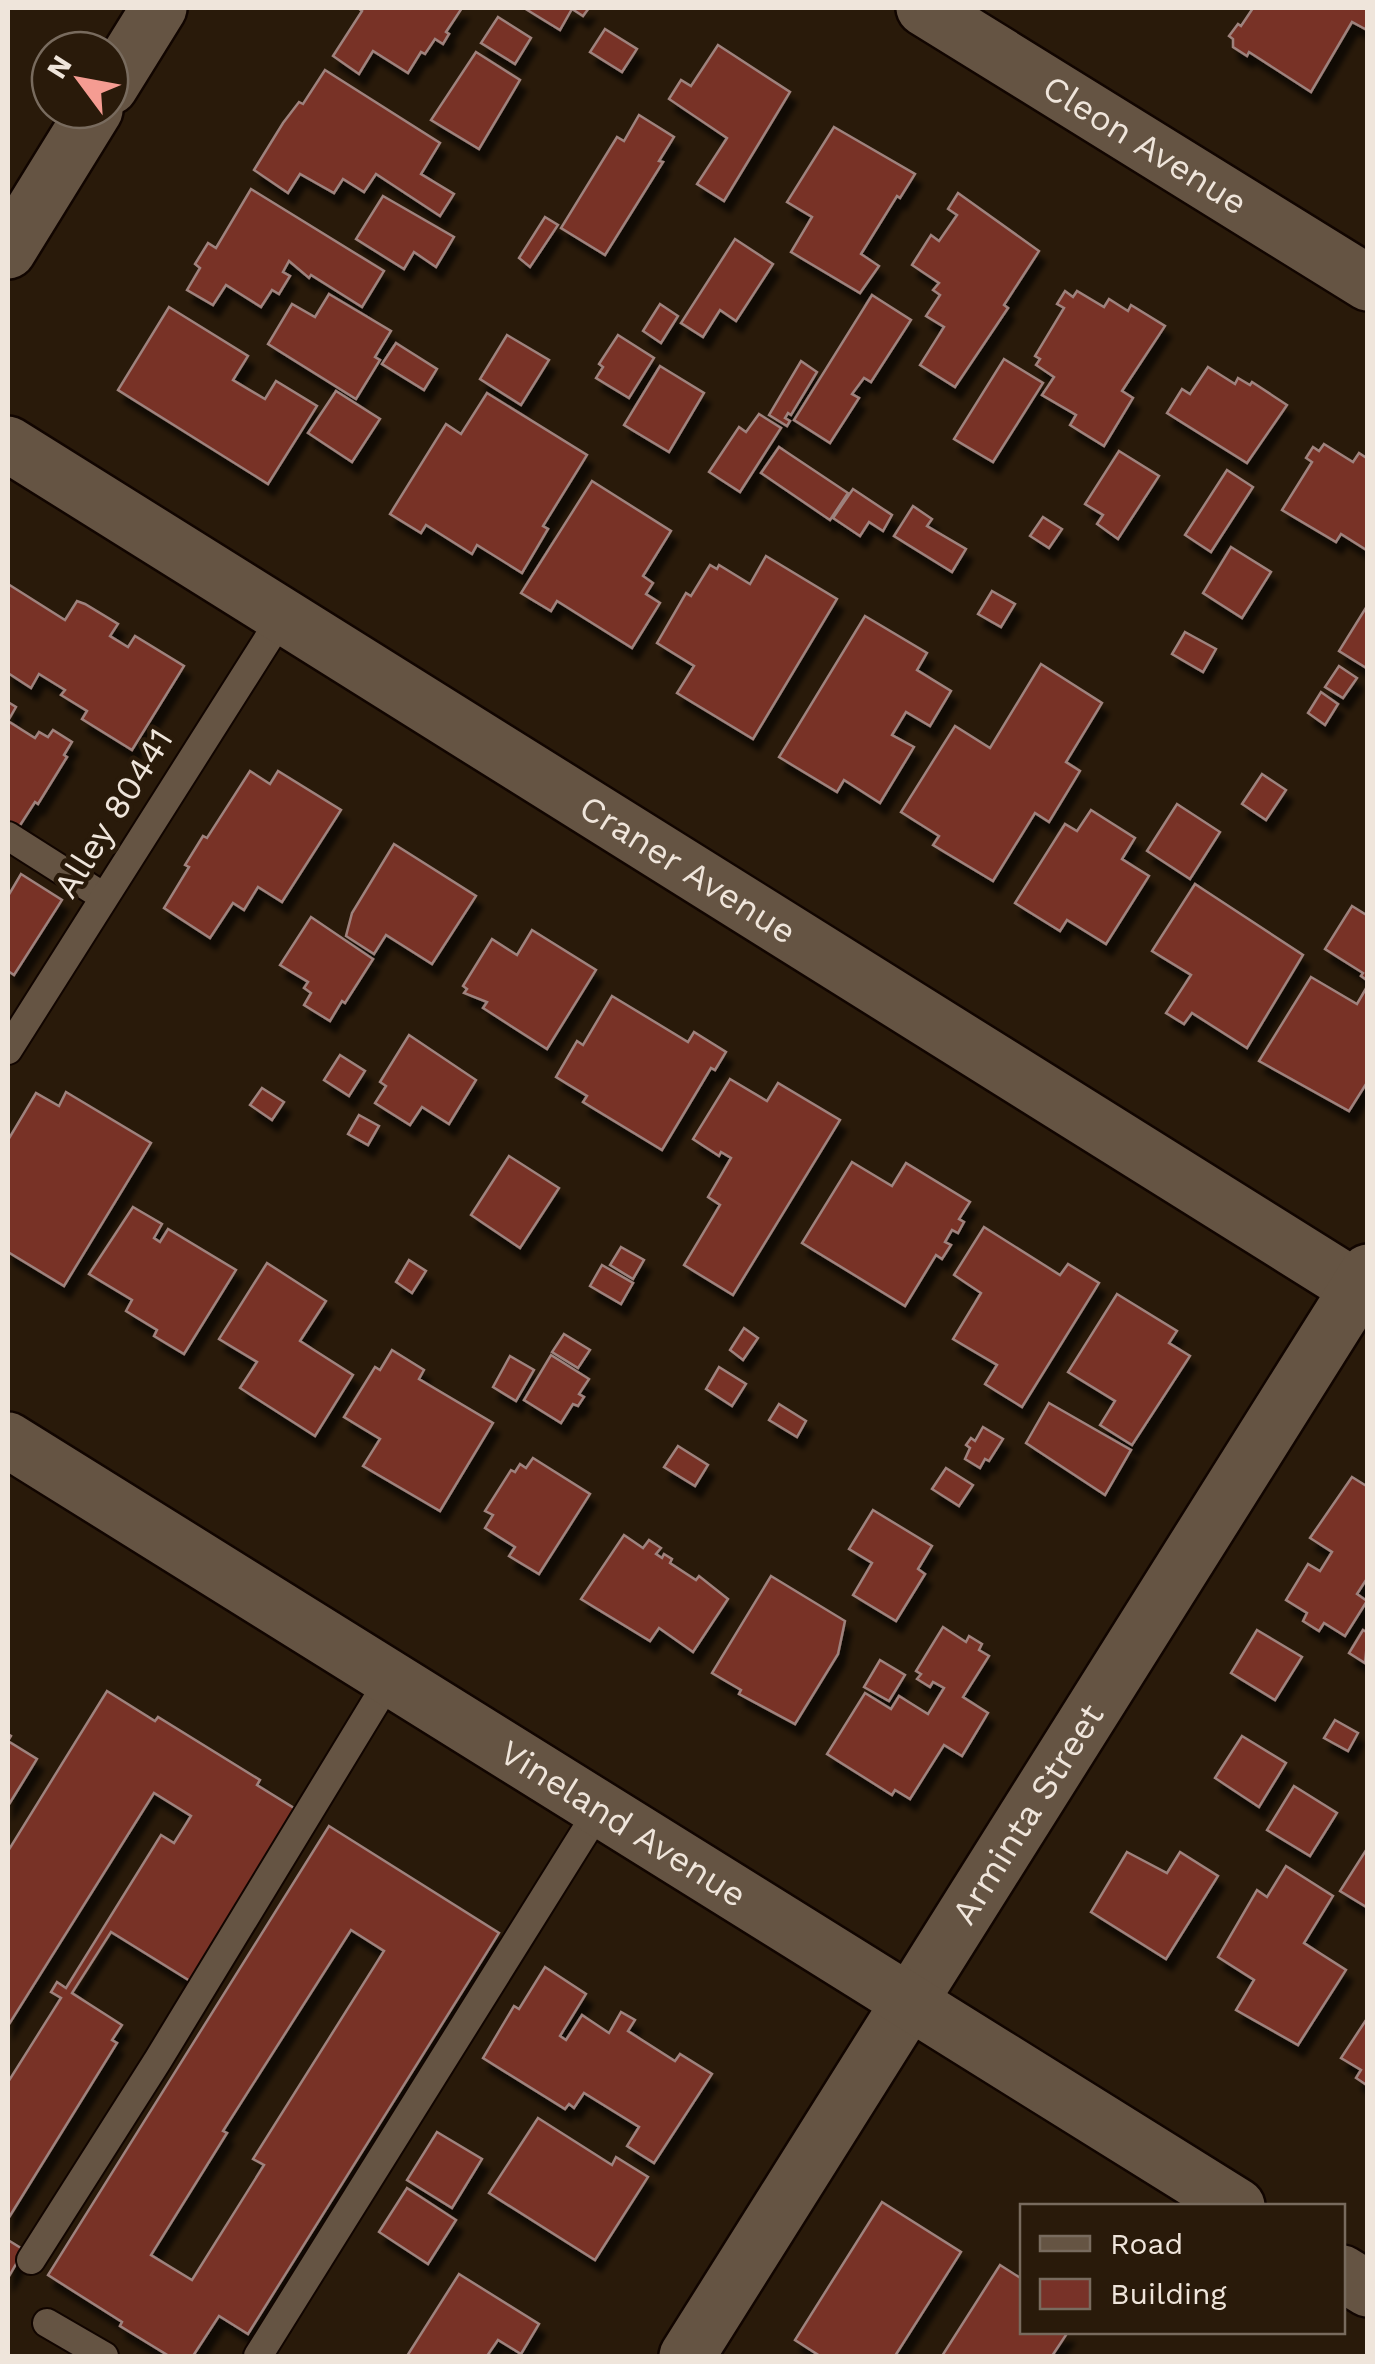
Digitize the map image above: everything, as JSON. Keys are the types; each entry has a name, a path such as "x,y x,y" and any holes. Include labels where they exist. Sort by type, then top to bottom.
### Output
{"street":[{"path":"130,55 160,8"},
{"name":"Cleon Avenue","path":"924,8 1368,283"},
{"path":"8,251 84,130"},
{"name":"Craner Avenue","path":"8,444 1364,1285"},
{"name":"Arminta Street","path":"687,2356 1364,1285"},
{"name":"Vineland Avenue","path":"8,1440 1234,2204"},
{"path":"1345,2275 1368,2289"}],"lane":[{"name":"Alley 80441","path":"8,1050 282,617"},
{"path":"8,836 104,898"},
{"path":"32,2260 391,1678"},
{"path":"258,2356 600,1808"},
{"path":"47,2322 104,2356"}],"building":[{"path":"358,8 462,8 443,44 435,39 408,73 373,51 359,74 333,56 362,11"},
{"path":"524,8 589,8 583,16 572,9 560,30"},
{"path":"1253,8 1368,8 1368,25 1365,29 1352,22 1311,92 1249,52 1247,56 1233,47 1229,36"},
{"path":"498,17 531,38 515,64 481,43"},
{"path":"605,29 637,49 622,72 590,52"},
{"path":"718,45 790,92 724,201 697,184 727,138 669,99 681,80 691,86"},
{"path":"476,52 520,80 479,149 431,120"},
{"path":"325,70 440,143 421,174 454,194 440,216 376,174 364,192 343,179 334,193 300,174 288,193 254,170 283,123 299,102 303,104"},
{"path":"639,115 674,137 659,161 663,162 605,255 561,228 617,137 624,141"},
{"path":"834,127 915,174 861,254 879,266 860,293 791,252 812,217 787,202"},
{"path":"251,189 384,271 362,307 311,275 309,278 289,261 283,272 290,276 279,294 272,290 261,307 226,285 213,305 187,290 200,268 195,264 208,243 216,248"},
{"path":"958,193 1039,251 1004,305 1008,308 955,387 920,365 944,327 926,316 940,295 933,290 939,283 912,265 931,235 939,241 957,215 948,209"},
{"path":"383,196 454,237 436,267 414,252 404,269 356,239"},
{"path":"545,217 558,225 530,267 519,258"},
{"path":"735,239 773,264 736,321 720,310 703,337 681,323"},
{"path":"1065,291 1073,297 1077,291 1104,307 1109,299 1128,311 1131,305 1165,326 1122,391 1133,398 1104,446 1070,425 1076,415 1042,395 1054,377 1036,365 1040,359 1035,356 1064,308 1057,304"},
{"path":"329,294 391,331 375,357 380,360 356,399 268,344 292,304 315,317"},
{"path":"872,295 911,320 871,382 864,378 852,394 859,398 830,443 794,420"},
{"path":"660,304 678,316 661,343 643,331"},
{"path":"169,307 248,356 233,380 265,399 276,381 317,406 268,484 118,390"},
{"path":"507,335 549,360 521,405 480,379"},
{"path":"618,335 654,358 629,398 596,378 603,367 599,364"},
{"path":"396,343 437,369 424,390 382,364"},
{"path":"1004,359 1043,383 993,462 954,439"},
{"path":"801,361 817,372 791,415 788,413 785,418 790,421 787,426 769,415"},
{"path":"660,366 704,393 669,452 624,425"},
{"path":"1208,367 1235,384 1238,378 1250,385 1252,382 1287,405 1247,463 1167,413 1182,389 1190,394"},
{"path":"336,391 380,419 352,462 308,433"},
{"path":"487,393 587,455 543,526 548,529 522,573 477,545 472,554 426,525 421,533 390,514 446,424 461,434"},
{"path":"759,414 781,428 740,492 709,472 739,427 746,432"},
{"path":"1324,444 1353,462 1359,453 1368,459 1368,551 1341,534 1336,542 1282,510 1312,462 1306,458 1313,447 1319,451"},
{"path":"779,447 848,493 830,520 761,473"},
{"path":"1119,451 1159,476 1118,539 1097,524 1103,515 1085,504"},
{"path":"1227,470 1253,487 1211,552 1185,535"},
{"path":"592,481 671,531 643,576 653,583 646,594 660,603 632,648 557,601 551,611 521,593"},
{"path":"853,489 892,515 883,531 869,522 860,536 833,518"},
{"path":"913,506 932,519 927,526 966,549 952,572 894,536"},
{"path":"1043,517 1062,529 1049,548 1030,536"},
{"path":"1231,547 1271,572 1242,618 1203,593"},
{"path":"766,556 837,599 753,739 677,693 694,666 657,643 686,593 691,596 710,565 717,569 719,565 750,584"},
{"path":"8,584 65,620 77,601 85,604 118,624 110,636 128,647 135,636 184,666 132,750 82,719 87,711 61,695 65,690 39,674 31,688 8,673"},
{"path":"992,591 1015,604 1001,627 978,614"},
{"path":"1368,607 1368,669 1339,651"},
{"path":"865,616 927,653 917,670 951,691 930,726 906,712 892,735 914,747 880,803 844,780 837,792 779,757"},
{"path":"1185,632 1216,649 1203,672 1172,654"},
{"path":"1041,664 1102,703 1066,762 1080,771 1049,822 1035,813 993,881 933,845 939,836 901,812 955,726 990,748"},
{"path":"1339,666 1357,678 1343,698 1325,687"},
{"path":"1321,692 1338,704 1325,725 1308,713"},
{"path":"8,702 16,707 8,721"},
{"path":"8,721 35,738 39,732 48,737 53,730 72,742 38,804 35,802 17,830 8,824"},
{"path":"250,771 270,784 278,771 341,810 282,902 258,887 244,910 233,903 210,938 164,908 203,836 207,838"},
{"path":"1262,774 1286,790 1266,820 1242,804"},
{"path":"1177,804 1220,832 1190,879 1147,851"},
{"path":"1091,810 1135,838 1122,859 1149,876 1106,944 1067,920 1060,931 1015,903 1065,824 1077,831"},
{"path":"394,844 476,896 432,964 386,935 374,954 346,936 352,913"},
{"path":"21,874 62,900 14,975 8,971 8,896"},
{"path":"1195,884 1303,955 1247,1048 1192,1013 1184,1024 1166,1013 1191,975 1152,951"},
{"path":"1352,906 1368,916 1368,981 1361,976 1363,973 1325,949"},
{"path":"311,917 373,959 330,1021 304,1005 311,993 304,988 308,982 280,965"},
{"path":"532,930 596,970 547,1049 483,1008 487,1002 464,993 467,989 463,986 492,939 517,955"},
{"path":"1311,977 1357,1004 1368,985 1368,1081 1349,1111 1259,1061"},
{"path":"612,996 688,1042 694,1032 726,1052 715,1070 711,1068 662,1150 583,1102 587,1096 556,1077 577,1041 583,1045"},
{"path":"409,1035 476,1080 449,1124 422,1107 410,1125 375,1103 386,1086 380,1082"},
{"path":"340,1055 365,1071 349,1096 324,1080"},
{"path":"730,1079 767,1101 778,1083 840,1120 733,1295 684,1265 720,1205 708,1197 731,1158 721,1152 719,1156 693,1139"},
{"path":"262,1088 284,1102 272,1120 250,1105"},
{"path":"66,1092 151,1143 64,1286 8,1252 8,1140 36,1093 59,1106"},
{"path":"359,1115 379,1126 368,1145 348,1134"},
{"path":"509,1156 559,1188 520,1248 471,1215"},
{"path":"852,1162 892,1186 906,1163 970,1202 959,1219 964,1222 958,1233 952,1230 945,1242 951,1245 942,1259 936,1255 905,1306 802,1243"},
{"path":"133,1207 162,1224 154,1238 160,1242 168,1229 236,1270 184,1354 154,1336 157,1330 126,1311 132,1300 89,1274"},
{"path":"984,1227 1060,1275 1068,1264 1099,1283 1022,1407 985,1384 997,1365 953,1339 981,1293 954,1275"},
{"path":"621,1247 644,1260 633,1279 610,1265"},
{"path":"409,1260 426,1271 412,1293 396,1282"},
{"path":"267,1263 326,1301 300,1341 353,1375 315,1436 240,1388 257,1362 219,1339"},
{"path":"602,1265 633,1283 621,1304 590,1286"},
{"path":"1117,1294 1177,1331 1169,1343 1190,1356 1132,1445 1100,1425 1115,1401 1068,1372"},
{"path":"744,1328 758,1338 743,1360 730,1350"},
{"path":"564,1334 590,1350 578,1368 552,1352"},
{"path":"392,1350 424,1370 419,1379 493,1423 440,1511 363,1466 380,1439 344,1417 375,1367 380,1370"},
{"path":"551,1355 589,1379 579,1394 584,1397 578,1406 573,1404 561,1423 524,1400"},
{"path":"510,1356 534,1370 516,1401 493,1387"},
{"path":"719,1367 746,1384 732,1406 706,1389"},
{"path":"1049,1403 1131,1450 1105,1495 1026,1443"},
{"path":"779,1404 806,1421 797,1437 769,1420"},
{"path":"983,1427 1003,1439 980,1468 965,1459 970,1448 966,1445 971,1438 975,1441"},
{"path":"678,1446 708,1465 695,1486 664,1467"},
{"path":"533,1458 590,1494 539,1574 509,1556 515,1547 485,1528 493,1515 485,1511 511,1470 515,1472 520,1464 526,1468"},
{"path":"946,1468 973,1485 959,1506 932,1489"},
{"path":"1352,1477 1368,1487 1368,1577 1357,1594 1367,1601 1345,1636 1324,1623 1319,1631 1303,1621 1307,1613 1286,1600 1308,1564 1320,1571 1332,1552 1310,1538"},
{"path":"873,1510 932,1546 918,1569 925,1574 896,1621 853,1595 872,1563 849,1549"},
{"path":"624,1535 643,1548 649,1540 661,1548 656,1554 672,1559 670,1563 696,1580 699,1576 728,1599 693,1652 659,1628 650,1641 581,1599"},
{"path":"771,1576 845,1621 838,1654 795,1724 739,1694 741,1690 712,1673"},
{"path":"943,1627 966,1642 969,1636 982,1644 979,1650 989,1656 963,1697 988,1713 962,1756 944,1745 910,1799 895,1790 892,1795 827,1754 865,1693 891,1709 899,1696 928,1714 944,1688 933,1682 930,1687 917,1679 921,1674 916,1671"},
{"path":"1257,1630 1302,1657 1275,1700 1231,1673"},
{"path":"1363,1630 1368,1633 1365,1663 1349,1653"},
{"path":"880,1660 905,1675 889,1701 864,1687"},
{"path":"107,1691 155,1721 158,1717 260,1780 257,1785 302,1813 195,1984 111,1932 72,1993 122,2025 112,2040 117,2043 8,2219 8,2082 61,1998 51,1992 57,1982 66,1988 161,1835 174,1843 191,1816 154,1793 8,2026 8,1851"},
{"path":"1335,1720 1358,1733 1348,1751 1324,1738"},
{"path":"1242,1736 1286,1763 1259,1807 1215,1778"},
{"path":"8,1741 37,1759 8,1806"},
{"path":"1294,1786 1337,1813 1310,1856 1267,1830"},
{"path":"329,1826 499,1933 248,2334 219,2316 193,2356 169,2356 48,2275","holes":["351,1930 384,1951 253,2159 264,2165 192,2280 151,2255 227,2133 223,2131"]},
{"path":"1368,1847 1368,1908 1340,1891"},
{"path":"1127,1852 1167,1873 1180,1852 1218,1876 1166,1959 1091,1912"},
{"path":"1286,1866 1333,1896 1304,1943 1346,1970 1298,2045 1236,2010 1254,1980 1218,1957 1257,1890 1267,1897"},
{"path":"545,1967 586,1994 560,2036 566,2040 582,2015 609,2033 621,2012 635,2020 628,2031 675,2061 680,2054 712,2074 654,2163 627,2146 639,2127 584,2093 574,2108 569,2104 565,2109 483,2058 514,2006 519,2009"},
{"path":"1368,2017 1368,2086 1356,2078 1361,2070 1341,2058"},
{"path":"538,2118 612,2165 616,2157 648,2177 595,2260 489,2193"},
{"path":"437,2132 482,2159 452,2208 407,2180"},
{"path":"407,2188 456,2220 428,2264 379,2232"},
{"path":"882,2202 961,2252 895,2356 820,2356 795,2340"},
{"path":"8,2240 24,2250 8,2278"},
{"path":"1000,2265 1020,2278 1020,2334 1067,2334 1052,2356 942,2356"},
{"path":"459,2274 539,2324 521,2354 498,2340 487,2356 407,2356"}]}
